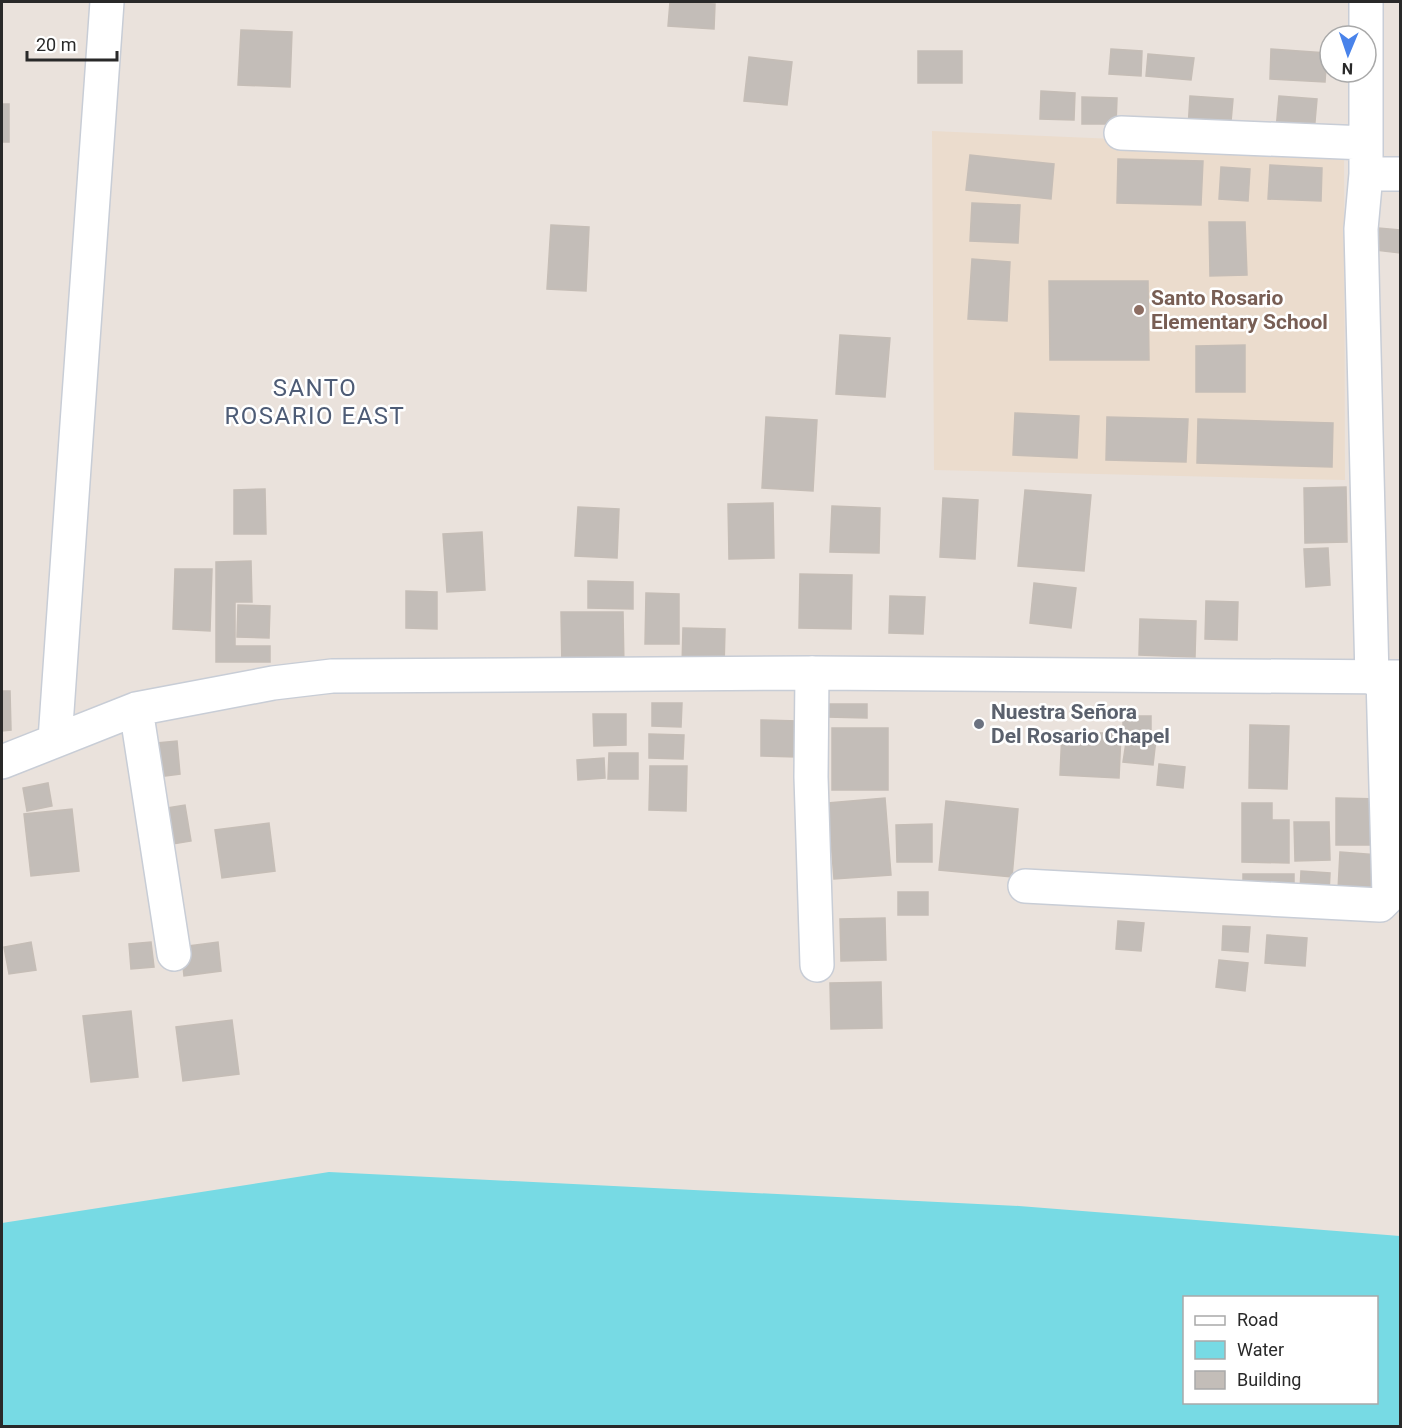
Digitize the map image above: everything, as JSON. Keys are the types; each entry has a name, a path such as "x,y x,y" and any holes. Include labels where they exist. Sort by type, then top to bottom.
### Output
{"street":[{"path":"55,740 80,396 86,272 107,2"},
{"path":"1025,886 1380,905 1389,896 1385,677 1361,229 1366,158 1366,2"},
{"path":"1121,133 1366,158 1401,174"},
{"path":"2,762 135,709 273,683 332,676 812,673 1385,677"},
{"path":"812,673 811,777 816,965"},
{"path":"135,709 174,954"}],"shaded area":[{"name":"Santo Rosario Elementary School","path":"932,131 1344,149 1345,480 934,470"}],"water":[{"path":"329,1172 1019,1206 1400,1236 1400,1426 2,1426 2,1223"}],"building":[{"path":"670,2 715,4 714,29 668,26"},
{"path":"241,30 292,32 290,87 238,85"},
{"path":"1111,49 1142,51 1141,76 1109,74"},
{"path":"1271,49 1318,52 1318,82 1270,79"},
{"path":"918,51 962,51 962,83 918,83"},
{"path":"1148,54 1194,58 1191,80 1146,76"},
{"path":"749,57 792,62 787,105 744,101"},
{"path":"1041,91 1075,93 1074,120 1040,119"},
{"path":"1190,96 1233,99 1230,133 1188,129"},
{"path":"1279,96 1317,99 1314,133 1276,130"},
{"path":"1082,97 1117,98 1116,124 1082,124"},
{"path":"2,104 9,104 9,142 2,142"},
{"path":"970,155 1054,164 1051,199 966,190"},
{"path":"1118,159 1203,161 1201,205 1117,203"},
{"path":"1270,165 1322,168 1321,201 1268,199"},
{"path":"1221,167 1250,169 1248,201 1219,199"},
{"path":"972,203 1020,205 1018,243 970,241"},
{"path":"1209,222 1245,222 1247,275 1210,276"},
{"path":"551,225 589,227 586,291 547,289"},
{"path":"1378,228 1400,230 1400,253 1376,250"},
{"path":"972,259 1010,262 1007,321 968,319"},
{"path":"1049,281 1148,281 1149,360 1050,360"},
{"path":"840,335 890,338 885,397 836,394"},
{"path":"1245,345 1245,392 1196,392 1196,346"},
{"path":"1015,413 1079,416 1077,458 1013,455"},
{"path":"766,417 817,420 813,491 762,488"},
{"path":"1107,417 1188,419 1186,462 1106,460"},
{"path":"1198,419 1333,423 1332,467 1197,463"},
{"path":"1346,487 1347,542 1305,543 1304,488"},
{"path":"265,489 266,534 234,534 234,490"},
{"path":"1025,490 1091,495 1084,571 1018,566"},
{"path":"943,498 978,500 975,559 940,557"},
{"path":"773,503 774,558 729,559 728,504"},
{"path":"832,506 880,508 879,553 830,552"},
{"path":"578,507 619,509 617,558 575,556"},
{"path":"482,532 485,590 447,592 443,534"},
{"path":"1328,548 1330,585 1306,587 1304,549"},
{"path":"251,561 252,602 235,602 235,646 270,646 270,662 216,662 216,562"},
{"path":"175,569 212,569 210,631 173,629"},
{"path":"800,574 852,575 851,629 799,628"},
{"path":"588,581 633,582 633,609 588,608"},
{"path":"1034,583 1076,588 1071,628 1030,623"},
{"path":"406,591 437,592 437,629 406,628"},
{"path":"646,593 679,594 679,644 645,644"},
{"path":"890,596 925,597 923,634 889,633"},
{"path":"1206,601 1238,602 1237,640 1205,639"},
{"path":"238,605 270,606 269,638 237,637"},
{"path":"561,612 623,612 624,667 562,668"},
{"path":"1140,619 1196,621 1195,657 1139,655"},
{"path":"683,628 725,629 724,668 682,667"},
{"path":"2,691 10,691 11,730 2,731"},
{"path":"652,703 682,703 681,727 652,726"},
{"path":"817,704 867,704 867,718 827,717"},
{"path":"593,714 626,714 626,745 594,746"},
{"path":"1123,716 1151,716 1151,733 1123,733"},
{"path":"761,720 798,721 797,757 761,756"},
{"path":"1250,725 1289,726 1287,789 1249,788"},
{"path":"832,728 888,728 888,790 832,790"},
{"path":"1062,731 1121,734 1119,778 1060,775"},
{"path":"649,734 684,735 683,759 649,758"},
{"path":"1127,736 1156,739 1153,765 1123,762"},
{"path":"177,741 180,774 150,778 146,744"},
{"path":"609,753 638,753 638,779 608,779"},
{"path":"604,758 605,778 578,780 577,760"},
{"path":"1159,764 1185,767 1183,788 1157,785"},
{"path":"650,766 687,766 686,811 649,810"},
{"path":"48,783 52,806 27,811 23,788"},
{"path":"885,798 891,875 834,879 828,803"},
{"path":"1336,798 1380,799 1379,845 1336,845"},
{"path":"946,801 1018,809 1012,877 939,870"},
{"path":"1242,803 1272,803 1272,820 1289,820 1289,863 1242,862"},
{"path":"185,805 191,841 167,845 160,809"},
{"path":"72,809 79,871 31,876 24,814"},
{"path":"1294,822 1329,822 1330,860 1295,861"},
{"path":"269,823 275,871 222,878 215,830"},
{"path":"932,824 932,862 897,862 896,825"},
{"path":"1340,852 1379,855 1379,891 1338,890"},
{"path":"1301,871 1330,873 1329,893 1300,891"},
{"path":"1243,874 1294,874 1294,895 1243,894"},
{"path":"898,892 928,892 928,915 898,915"},
{"path":"885,918 886,960 841,961 840,919"},
{"path":"1118,921 1144,923 1141,951 1116,949"},
{"path":"1223,926 1250,927 1248,952 1222,950"},
{"path":"1267,935 1307,938 1305,966 1265,963"},
{"path":"31,942 36,970 9,974 4,947"},
{"path":"151,942 154,967 131,969 129,944"},
{"path":"218,942 221,971 184,976 181,947"},
{"path":"1219,960 1248,963 1245,991 1216,987"},
{"path":"881,982 882,1028 831,1029 830,983"},
{"path":"131,1011 138,1077 91,1082 83,1016"},
{"path":"232,1020 239,1074 183,1081 176,1027"}],"place":[{"name":"Santo Rosario Elementary School","path":"1139,310"},
{"name":"Nuestra Señora Del Rosario Chapel","path":"979,724"}],"district":[{"name":"SANTO ROSARIO EAST","path":"315,402"}]}
